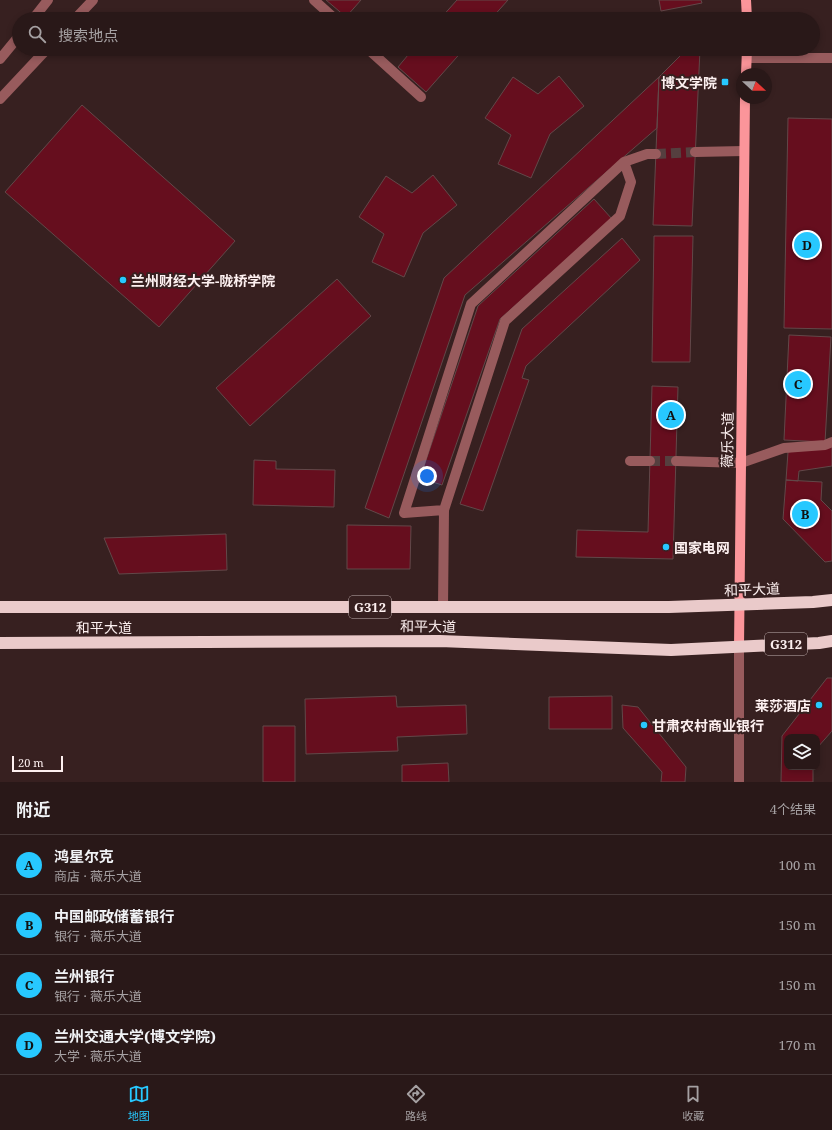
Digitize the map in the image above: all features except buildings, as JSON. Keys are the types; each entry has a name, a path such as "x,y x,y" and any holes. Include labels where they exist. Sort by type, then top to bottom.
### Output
{"highway":[{"name":"和平大道","path":"0,607 669,607 832,600"},
{"name":"和平大道","path":"0,643 440,641 671,650 832,641"}],"main road":[{"path":"746,0 747,12"},
{"path":"746,68 747,56"},
{"name":"薇乐大道","path":"739,646 746,104"}],"street":[{"path":"38,12 48,0"},
{"path":"82,12 93,0"},
{"path":"314,0 327,12"},
{"path":"0,59 12,44"},
{"path":"0,99 40,56"},
{"path":"376,56 420,97"},
{"path":"790,56 832,58"},
{"path":"696,152 744,151"},
{"path":"444,510 404,513 471,304 624,162 647,154 656,154"},
{"path":"443,606 444,510 505,321 620,216 631,182 624,162"},
{"path":"676,461 741,463 784,448 825,445 832,442"},
{"path":"630,461 650,461"},
{"name":"薇乐大道","path":"739,646 740,782"}],"tunnel":[{"path":"656,154 695,152"},
{"path":"650,461 676,461"}],"place":[{"name":"博文学院","path":"725,82"},
{"name":"兰州交通大学(博文学院)","path":"807,245"},
{"name":"兰州财经大学-陇桥学院","path":"123,280"},
{"name":"兰州银行","path":"798,384"},
{"name":"鸿星尔克","path":"671,415"},
{"name":"中国邮政储蓄银行","path":"805,514"},
{"name":"国家电网","path":"666,547"},
{"name":"莱莎酒店","path":"819,705"},
{"name":"甘肃农村商业银行","path":"644,725"}]}
